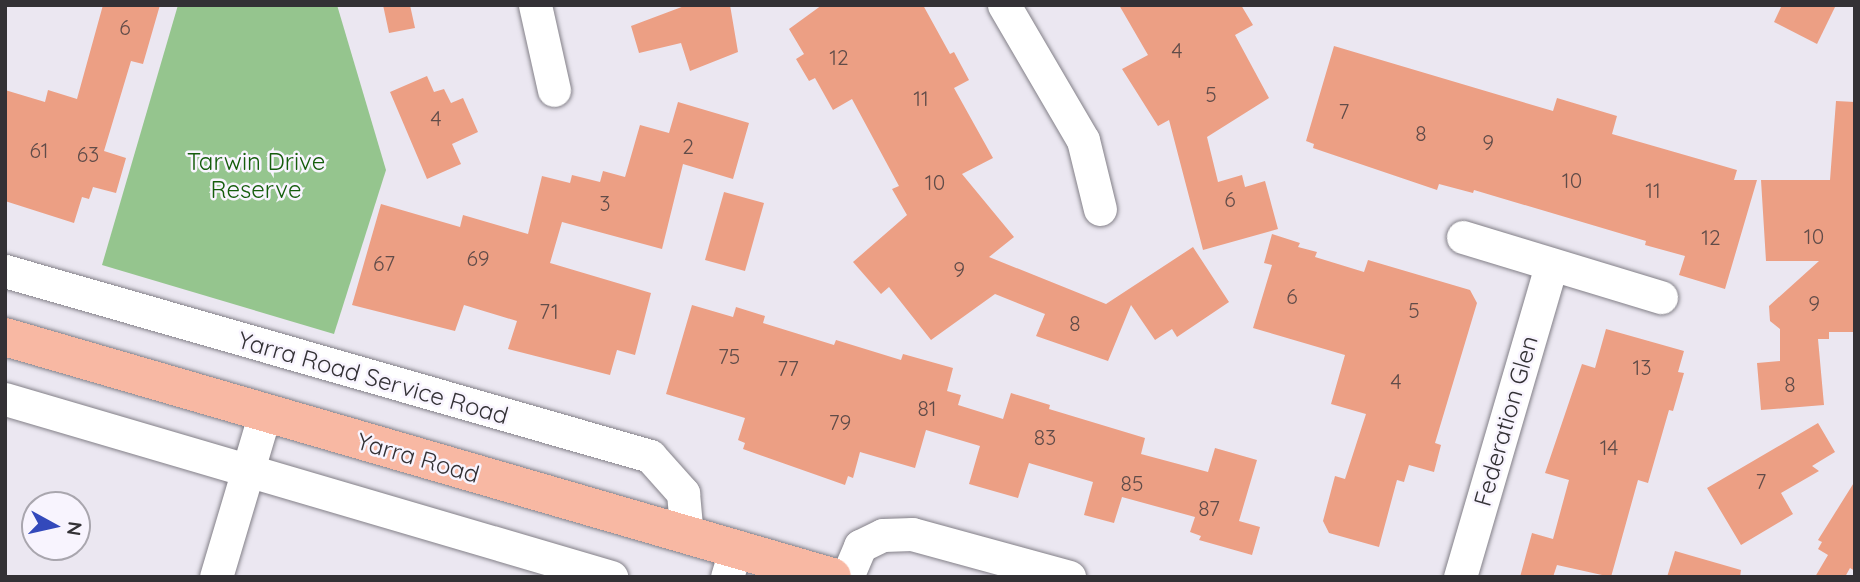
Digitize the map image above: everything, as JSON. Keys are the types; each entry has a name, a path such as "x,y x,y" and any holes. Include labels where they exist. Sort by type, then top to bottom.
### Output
{"main road":[{"name":"Yarra Road","path":"5,337 687,537 731,564 832,577"}],"street":[{"path":"535,5 554,90"},
{"path":"1004,5 1083,140 1100,209"},
{"path":"1463,237 1661,297"},
{"name":"Federation Glen","path":"1460,577 1551,265"},
{"name":"Yarra Road Service Road","path":"5,271 650,457 683,493 687,537"},
{"path":"5,399 247,473 611,577"},
{"path":"216,577 265,413"},
{"path":"847,577 860,546 883,535 912,534 1069,577"}],"green space":[{"name":"Tarwin Drive Reserve","path":"178,5 337,5 386,170 334,334 102,265"}],"building":[{"path":"103,5 160,5 143,64 131,61 104,151 126,158 116,193 93,187 89,199 82,197 74,223 5,201 5,90 45,102 48,90 77,99"},
{"path":"383,5 410,5 415,28 389,33"},
{"path":"687,5 730,5 738,52 690,71 681,43 639,53 631,26"},
{"path":"822,5 923,5 950,54 954,52 969,80 954,88 993,158 962,174 1014,237 989,257 1106,304 1193,247 1229,302 1177,337 1172,329 1155,340 1131,305 1108,361 1036,336 1045,314 995,294 931,340 889,287 881,294 853,262 907,215 892,189 899,186 852,99 833,110 815,78 809,81 796,59 804,54 789,29"},
{"path":"1119,5 1241,5 1253,25 1235,35 1269,98 1207,137 1218,182 1242,175 1245,187 1265,181 1278,229 1203,250 1169,120 1158,126 1122,69 1148,55"},
{"path":"1782,5 1836,5 1817,44 1774,22"},
{"path":"1334,46 1553,111 1557,98 1617,116 1612,134 1737,170 1734,180 1757,180 1725,289 1679,275 1685,256 1645,245 1646,241 1474,190 1473,193 1439,184 1437,190 1313,148 1314,144 1306,141"},
{"path":"427,76 434,92 444,89 451,103 463,98 478,132 452,144 461,164 427,179 390,92"},
{"path":"1836,101 1855,102 1855,332 1829,332 1829,339 1818,339 1824,405 1761,410 1757,363 1780,361 1780,329 1770,321 1769,306 1819,261 1766,261 1761,180 1830,180"},
{"path":"678,102 749,123 733,179 683,164 662,249 562,222 550,263 651,293 635,355 617,350 610,375 508,349 517,321 464,305 455,331 352,305 381,204 460,227 463,215 528,234 542,176 570,183 572,175 600,182 603,171 625,177 640,125 669,133"},
{"path":"724,192 764,203 745,271 705,260"},
{"path":"1272,234 1300,243 1298,247 1317,252 1315,257 1364,272 1368,260 1470,290 1477,303 1435,443 1441,445 1434,472 1409,465 1404,482 1397,480 1379,547 1329,533 1323,521 1335,476 1345,479 1366,414 1331,404 1345,355 1253,328 1272,265 1264,263"},
{"path":"692,305 733,317 736,307 765,316 763,323 834,345 836,340 901,360 903,354 953,368 947,391 961,395 958,405 1003,419 1011,393 1050,405 1049,409 1145,438 1141,454 1208,472 1215,448 1257,460 1239,521 1260,527 1252,555 1199,540 1201,536 1190,532 1195,517 1122,497 1114,523 1084,515 1093,482 1029,463 1018,498 969,484 980,446 926,430 915,468 860,452 853,478 848,476 845,485 743,449 745,443 738,440 745,418 666,394"},
{"path":"1606,329 1684,351 1678,372 1684,373 1673,411 1669,410 1648,483 1638,480 1611,577 1557,565 1553,577 1520,577 1532,533 1553,539 1569,480 1545,473 1582,364 1595,368"},
{"path":"1818,423 1835,452 1812,466 1819,471 1781,493 1793,514 1741,545 1707,488"},
{"path":"1855,481 1855,571 1850,568 1845,577 1815,577 1828,555 1818,549 1822,542 1818,540"},
{"path":"1675,551 1741,570 1740,577 1667,577"}]}
